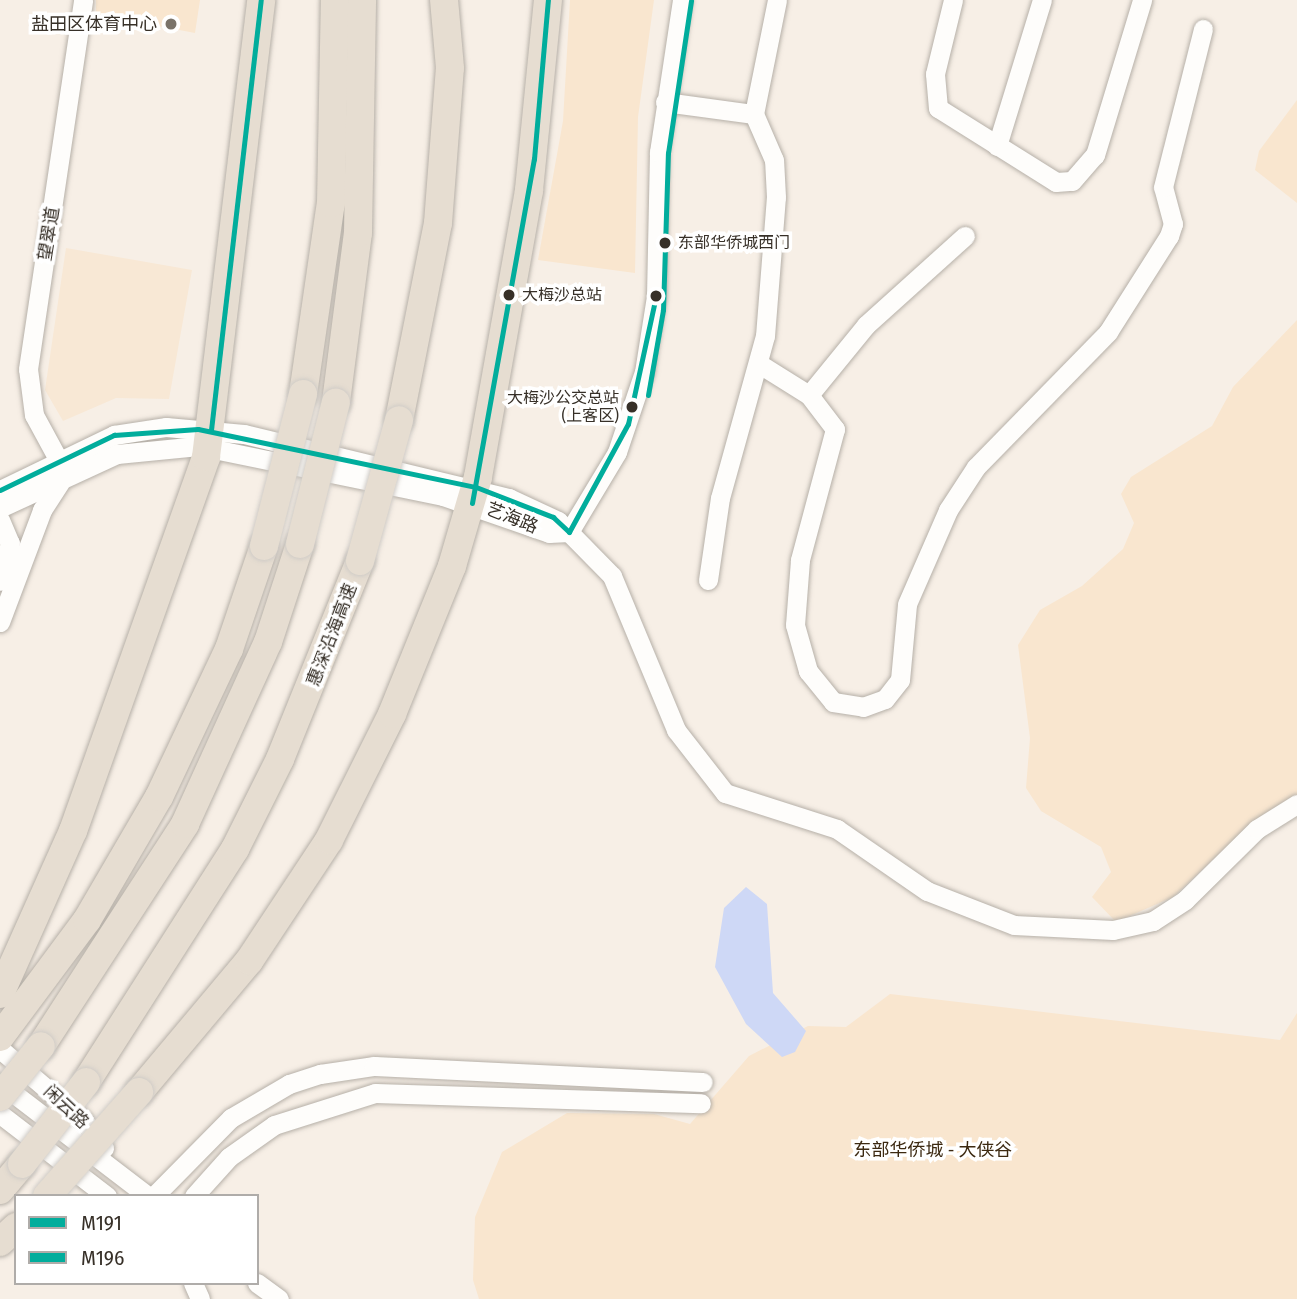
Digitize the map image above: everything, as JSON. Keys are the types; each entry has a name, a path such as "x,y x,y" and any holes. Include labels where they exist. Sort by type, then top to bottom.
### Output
{"highway":[{"path":"0,994 73,831 189,516 209,438 261,0"},
{"path":"0,1037 87,920 139,834 214,683 264,546 303,394 331,203 335,0"},
{"path":"0,1097 41,1046 186,824 268,642 300,544 336,402 358,233 362,0"},
{"name":"惠深沿海高速","path":"0,1189 86,1082 234,849 280,759 360,562 399,420 439,210 450,68 444,0"},
{"path":"49,1194 249,961 329,840 406,682 474,495 534,159 548,0"},
{"path":"0,1242 14,1229"}],"street":[{"name":"望翠道","path":"60,471 34,415 28,369 83,0"},
{"path":"681,0 665,102 656,296 644,372 617,452 569,532 618,586 676,730 725,793 837,829 917,885 971,912 1046,931 1049,922 1133,928 1170,912 1237,845 1297,804"},
{"path":"708,580 720,498 761,365 776,197 774,160 754,114 777,0"},
{"path":"953,0 933,94 949,118 1056,182 1086,171 1142,0"},
{"path":"997,146 1042,0"},
{"path":"761,365 809,395 828,413 835,447 800,559 795,625 820,692 833,702 863,706 885,699 900,680 907,604 960,490 1101,340 1169,236 1173,224 1163,187 1203,29"},
{"path":"665,102 754,114"},
{"path":"809,395 866,325 965,236"},
{"name":"艺海路","path":"0,508 125,432 209,438 474,495 549,533 569,532"},
{"name":"艺海路","path":"0,490 60,471"},
{"path":"0,622 42,510 60,471"},
{"path":"0,520 10,543 0,581"},
{"name":"闲云路","path":"0,1049 83,1120 123,1174"},
{"path":"156,1194 231,1118 320,1074 374,1066 703,1082"},
{"name":"闲云路","path":"0,1083 123,1174 146,1194"},
{"path":"196,1194 229,1157 274,1125 375,1093 701,1103"},
{"path":"0,1114 104,1194"},
{"path":"259,1284 279,1299"}],"shaded area":[{"path":"66,248 192,270 169,399 116,398 63,421 45,390"}],"green space":[{"name":"盐田区体育中心","path":"96,0 200,0 195,33 96,14"},
{"path":"570,0 654,0 638,117 635,273 538,260 563,121"},
{"path":"1297,100 1297,203 1255,170 1259,151"},
{"path":"1297,320 1297,796 1250,825 1173,897 1116,922 1092,897 1111,872 1101,847 1041,811 1026,788 1030,738 1018,645 1040,610 1082,586 1123,549 1134,523 1121,494 1131,477 1212,426 1233,387"},
{"name":"东部华侨城 - 大侠谷","path":"890,994 1280,1040 1297,1013 1297,1299 479,1299 473,1280 475,1217 502,1152 567,1113 654,1114 690,1124 749,1056 808,1026 846,1027"}],"water":[{"path":"746,887 767,904 773,993 806,1031 795,1052 782,1057 746,1024 715,967 724,908"}],"transit line":[{"name":"M191","path":"211,430 261,0"},
{"name":"M191","path":"472,503 534,159 548,0"},
{"name":"M196","path":"648,395 663,310 668,153 691,1"},
{"name":"M191","path":"569,532 628,424 656,296"},
{"name":"M191","path":"0,490 114,435 198,429 476,487 553,517 569,532"}],"place":[{"name":"盐田区体育中心","path":"171,24"},
{"name":"东部华侨城西门","path":"665,243"},
{"name":"大梅沙总站","path":"509,295"},
{"name":"大梅沙公交总站 (上客区)","path":"632,407"}]}
